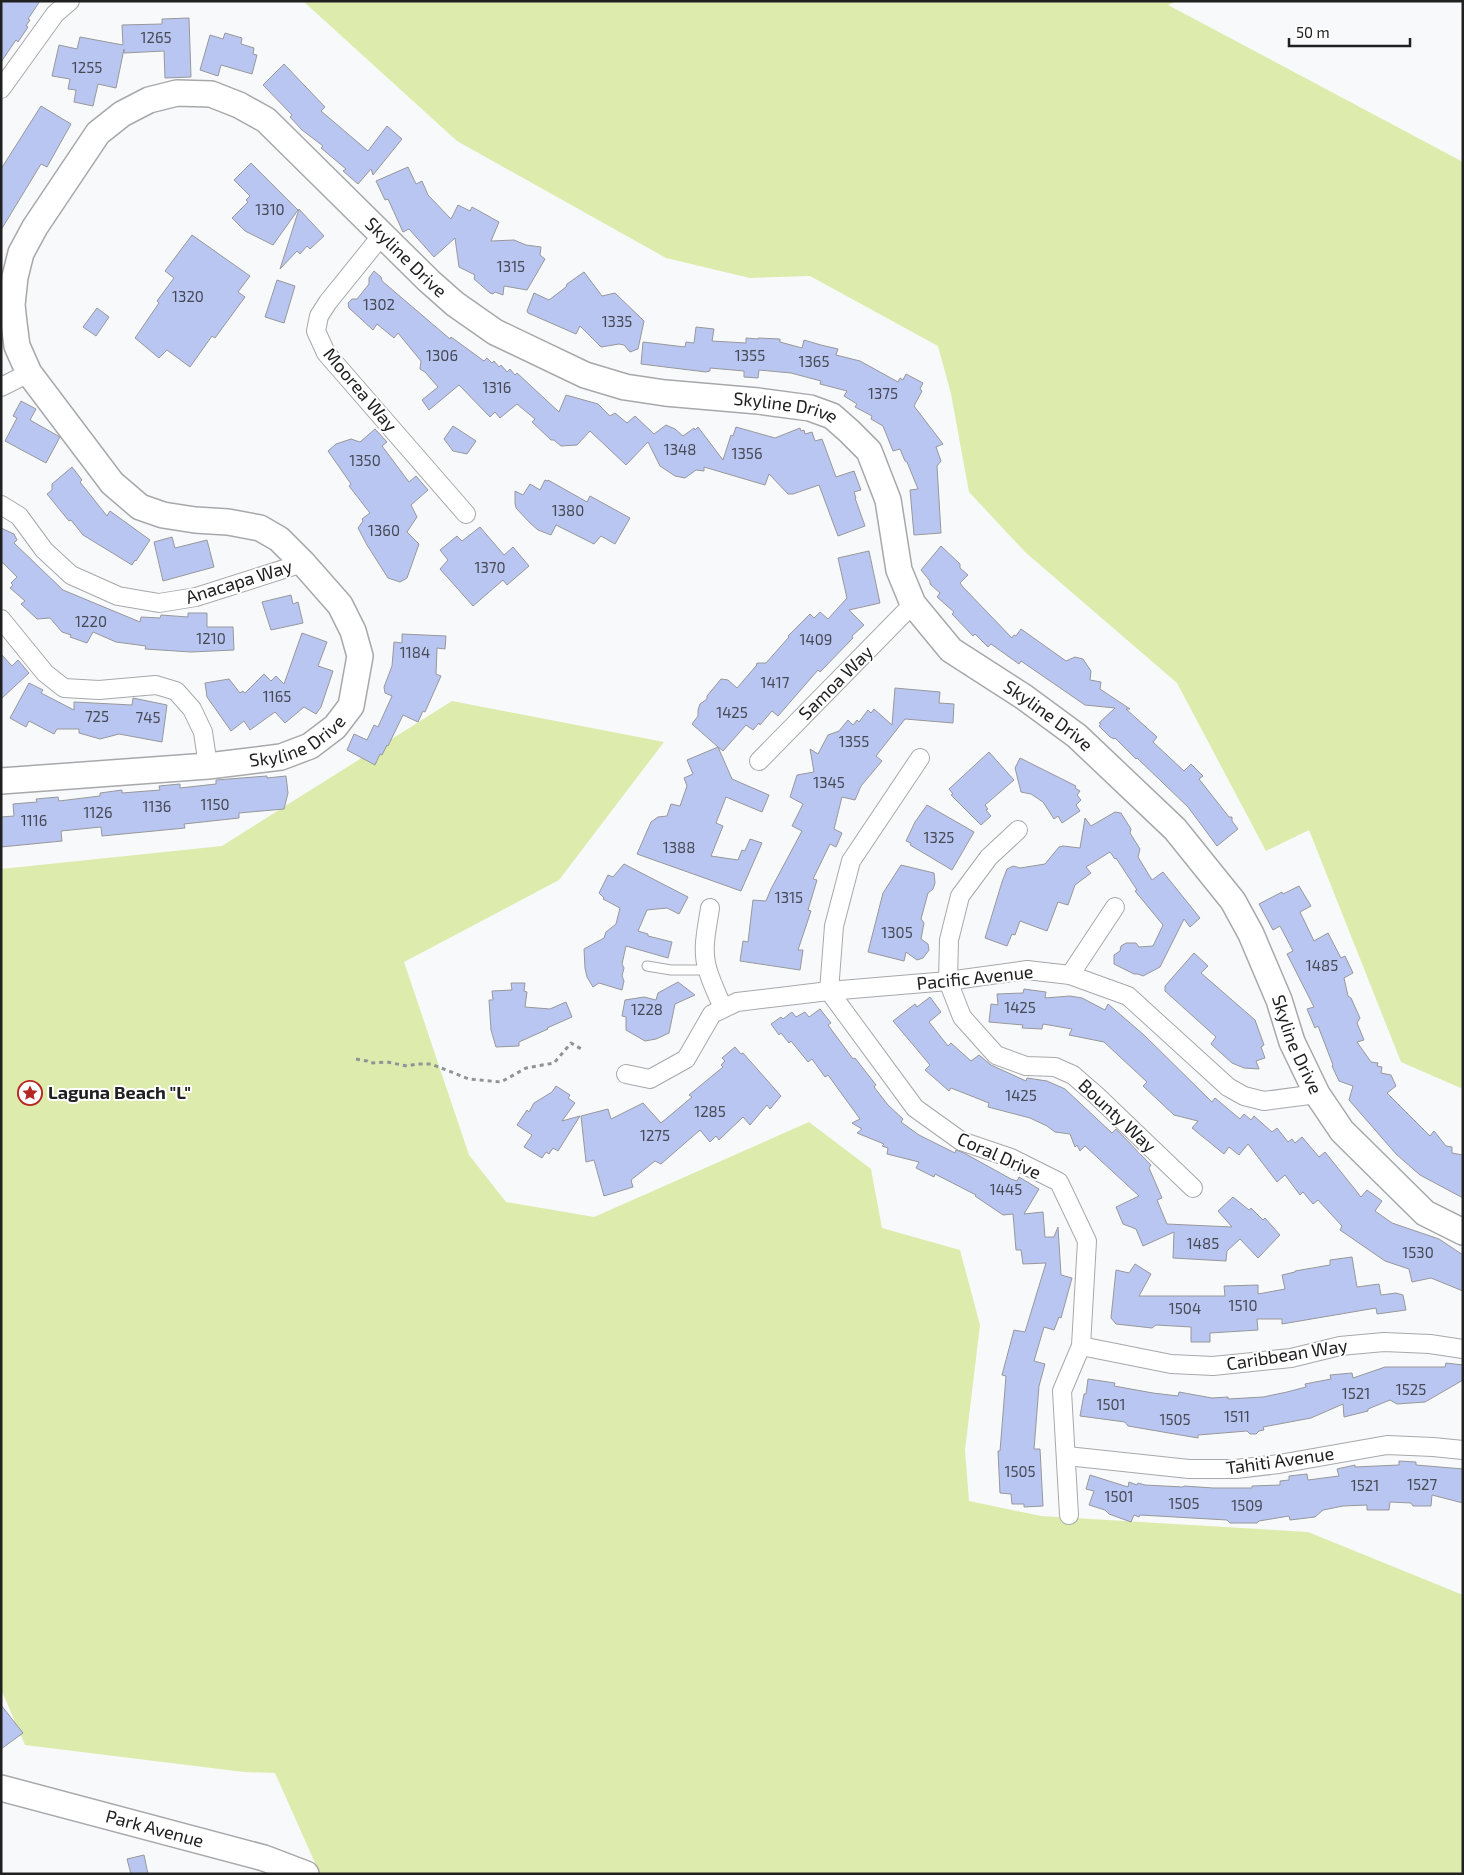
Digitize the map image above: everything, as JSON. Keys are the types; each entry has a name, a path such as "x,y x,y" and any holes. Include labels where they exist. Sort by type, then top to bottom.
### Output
{"street":[{"path":"1,90 55,14 70,1"},
{"name":"Skyline Drive","path":"1,782 208,766 281,757 310,746 335,727 352,706 360,656 353,631 340,605 303,563 278,538 260,528 228,522 195,520 163,515 140,507 112,483 29,373 17,346 12,305 15,277 21,253 34,227 98,133 122,114 149,100 177,93 211,94 239,105 266,120 429,281 455,304 495,332 585,375 626,386 665,393 758,401 810,408 832,416 849,431 869,452 888,500 899,570 913,604 951,650 1024,697 1077,736 1175,829 1233,901 1252,934 1279,1000 1292,1042 1317,1094 1342,1131 1426,1213 1463,1232"},
{"name":"Moorea Way","path":"382,235 328,302 320,316 316,331 326,353 466,514"},
{"path":"1,387 29,373"},
{"name":"Anacapa Way","path":"1,505 19,516 44,550 71,575 118,596 160,603 196,598 303,563"},
{"name":"Samoa Way","path":"759,761 913,604"},
{"path":"1,619 45,673 64,688 99,690 156,685 176,691 192,709 203,732 208,766"},
{"path":"830,991 834,926 851,861 920,758"},
{"name":"Bounty Way","path":"1018,830 989,857 960,896 950,940 948,981 962,1017 996,1054 1026,1066 1055,1067 1073,1076 1096,1095 1193,1188"},
{"path":"1070,974 1115,907"},
{"path":"710,908 705,939 708,970 723,1008"},
{"name":"Pacific Avenue","path":"626,1074 650,1079 686,1059 712,1014 737,1002 830,991 948,981 1027,970 1070,974 1128,996 1228,1087 1244,1096 1264,1101 1317,1094"},
{"name":"Coral Drive","path":"830,991 915,1108 960,1141 1011,1158 1059,1182 1087,1241 1082,1346 1062,1390 1069,1515"},
{"name":"Caribbean Way","path":"1082,1346 1171,1364 1213,1366 1291,1358 1340,1346 1384,1342 1430,1344 1463,1349"},
{"name":"Tahiti Avenue","path":"1067,1456 1189,1469 1236,1469 1279,1464 1387,1445 1433,1446 1463,1450"},
{"name":"Park Avenue","path":"1,1788 264,1858 306,1874"}],"lane":[{"path":"647,966 671,970 708,970"}],"path":[{"path":"356,1059 370,1063 387,1062 407,1066 432,1064 469,1079 501,1082 526,1068 554,1063 571,1043 584,1050"}],"green space":[{"path":"303,1 1177,1 1168,5 1463,162 1463,1089 1401,1062 1309,830 1266,851 1177,683 1025,552 969,492 951,394 938,346 810,276 750,278 666,258 457,141"},
{"path":"452,701 664,742 559,880 404,962 469,1155 506,1202 594,1217 809,1122 871,1169 882,1228 960,1250 980,1325 965,1450 969,1501 1041,1516 1308,1532 1463,1595 1463,1874 320,1874 275,1773 244,1772 25,1745 1,1689 1,869 222,846"}],"building":[{"path":"1,1 40,1 28,19 30,20 26,26 28,27 18,42 16,40 1,62"},
{"path":"189,18 191,77 165,78 164,51 124,53 124,49 116,88 98,84 93,106 74,102 76,90 68,89 70,79 52,76 59,45 77,49 80,37 123,45 122,25 162,24 162,19"},
{"path":"225,33 242,38 241,44 254,48 253,54 257,55 252,74 221,65 218,76 200,70 210,35 223,39"},
{"path":"284,64 325,107 321,111 368,151 387,126 402,139 373,175 371,169 358,184 343,171 346,169 321,148 323,146 302,130 290,117 292,115 263,85"},
{"path":"41,106 71,124 47,167 41,164 1,230 1,169"},
{"path":"251,163 298,210 273,245 245,231 232,218 248,202 246,200 250,196 234,180"},
{"path":"408,167 416,184 422,181 428,195 451,219 458,205 470,211 472,207 499,222 491,241 514,240 526,245 541,247 540,255 545,259 527,290 504,286 503,295 495,292 493,294 490,293 474,279 475,275 459,267 455,238 434,257 409,229 403,232 388,199 385,200 376,181"},
{"path":"299,209 324,236 310,249 307,246 300,254 297,251 280,269"},
{"path":"192,235 250,276 238,292 245,297 215,338 212,336 190,367 167,350 159,358 135,338 159,303 157,301 174,278 165,271"},
{"path":"374,271 381,277 382,281 450,339 451,337 484,361 487,358 492,363 494,361 499,367 501,365 507,372 510,369 515,375 517,373 559,412 566,395 598,404 610,416 615,413 627,423 635,416 654,434 666,425 675,429 683,436 698,427 723,460 731,435 733,436 736,427 775,438 800,428 801,431 804,430 805,434 812,432 815,441 822,439 836,477 854,471 861,490 854,492 855,498 865,526 838,536 819,485 788,494 769,474 765,485 704,467 704,471 696,470 685,478 675,476 660,466 648,442 626,465 590,431 577,445 561,446 554,440 551,440 532,422 535,419 517,404 500,418 495,412 490,417 459,385 429,410 422,400 438,387 420,369 421,361 398,333 394,338 377,324 373,330 349,308 348,303 352,299 357,299 369,284 369,278"},
{"path":"584,272 602,296 615,293 644,321 638,349 630,352 624,345 619,344 601,347 580,326 576,334 528,313 527,311 534,293 549,300"},
{"path":"277,280 295,286 284,323 265,317"},
{"path":"97,308 109,317 96,336 83,327"},
{"path":"696,327 714,329 712,341 746,343 746,338 780,339 780,342 802,348 804,340 838,349 836,355 860,361 898,382 900,378 903,380 906,374 923,383 920,389 922,391 914,406 943,444 936,447 941,461 937,466 941,533 914,535 910,490 918,489 907,462 900,449 893,451 883,426 871,419 872,416 855,407 857,404 844,396 847,391 820,384 821,381 791,373 759,370 758,378 744,377 744,371 710,368 710,371 706,372 641,364 643,342 685,347 686,342 694,343"},
{"path":"21,401 36,409 30,420 60,437 46,463 5,441 17,418 13,416"},
{"path":"453,426 476,441 467,454 453,451 444,439"},
{"path":"375,429 387,442 382,446 409,482 416,476 428,490 411,505 417,517 407,532 419,544 407,578 400,582 388,578 367,545 358,528 363,521 362,519 370,513 349,486 351,484 328,451 336,444 351,439 360,442"},
{"path":"72,467 82,480 80,482 107,516 110,511 150,540 132,565 83,535 47,494 52,490 52,484"},
{"path":"545,480 587,502 590,496 630,518 615,544 601,536 594,544 556,525 551,535 538,530 530,523 516,508 515,491 523,495 530,484 540,490"},
{"path":"480,527 504,555 513,547 529,566 507,585 503,580 473,606 440,569 448,560 440,550 457,536 462,541"},
{"path":"1,528 14,534 17,540 14,543 63,590 140,622 141,617 160,618 161,615 188,617 188,613 207,613 207,627 233,627 234,650 191,652 145,649 146,646 116,642 93,632 87,643 70,637 71,635 62,632 50,618 37,619 21,604 25,601 10,588 13,585 11,583 17,577 1,561"},
{"path":"172,537 175,548 207,540 214,567 163,581 154,542"},
{"path":"941,546 960,564 960,568 968,575 960,583 963,587 1012,638 1021,629 1066,661 1075,657 1083,659 1091,671 1090,680 1101,682 1100,689 1130,709 1126,709 1157,737 1153,742 1184,771 1191,764 1203,776 1199,779 1229,817 1232,817 1232,821 1238,829 1217,846 1188,807 1137,758 1099,726 1101,724 1099,723 1115,708 1085,705 1021,661 1019,664 991,644 988,647 975,634 973,636 952,614 954,612 937,597 940,593 930,584 930,581 921,570"},
{"path":"869,551 880,603 849,610 864,625 820,672 818,670 778,716 772,711 753,730 746,725 723,751 692,724 698,716 700,704 707,699 707,696 721,679 728,680 737,688 757,663 766,663 788,636 810,614 814,618 820,612 828,619 847,598 838,558"},
{"path":"291,595 293,604 298,602 303,623 271,630 262,602"},
{"path":"302,633 327,642 318,666 333,671 321,707 316,714 304,707 285,723 275,712 250,730 244,721 231,731 207,697 205,683 229,679 240,693 243,691 245,693 264,674 271,681 276,676 284,684"},
{"path":"402,634 446,636 445,649 437,648 436,674 441,676 425,712 423,711 418,722 403,715 388,746 382,755 380,754 375,765 347,750 354,734 367,740 374,725 378,727 392,696 385,693 384,687 392,666 394,642 402,643"},
{"path":"1,654 12,666 18,660 29,673 1,699"},
{"path":"29,683 43,690 41,693 74,710 74,702 132,705 133,698 167,705 162,742 119,734 100,739 79,733 79,729 57,729 54,734 29,721 26,727 10,718"},
{"path":"895,688 940,692 939,703 954,704 953,723 905,719 876,756 882,761 861,786 855,800 842,797 834,829 842,833 836,847 830,844 813,879 817,880 808,910 811,911 798,950 803,950 800,970 740,961 743,941 748,942 753,900 766,901 802,831 792,826 803,804 790,797 797,775 814,772 810,749 818,754 828,735 839,731 848,720 853,725 857,720 859,722 868,710 871,713 874,709 892,725"},
{"path":"718,747 732,779 769,795 762,812 726,797 716,823 723,826 711,856 738,860 742,850 745,851 750,839 762,843 741,891 637,854 651,822 658,817 667,816 671,804 680,806 687,786 684,778 693,774 687,760"},
{"path":"989,752 1014,780 985,805 988,809 986,810 991,816 981,825 951,795 953,794 949,789"},
{"path":"1020,758 1076,786 1075,788 1080,791 1077,795 1081,800 1076,805 1080,811 1062,823 1058,816 1054,819 1043,802 1031,794 1021,792 1015,768"},
{"path":"267,776 267,778 286,776 288,793 284,809 239,813 239,818 184,824 185,828 102,836 101,827 61,831 62,841 1,847 1,817 14,816 13,804 37,802 36,799 58,797 59,801 100,796 100,793 122,790 122,793 160,790 159,786 180,784 180,788 216,784 216,780"},
{"path":"927,805 974,832 952,870 906,841 915,822"},
{"path":"1115,812 1121,813 1131,829 1130,833 1140,849 1138,857 1152,880 1163,872 1200,918 1190,927 1184,919 1160,967 1143,976 1134,974 1114,964 1114,955 1126,943 1136,943 1139,947 1153,946 1163,925 1135,891 1137,890 1110,852 1086,867 1091,873 1075,885 1068,905 1058,902 1047,931 1020,921 1015,935 1012,934 1007,946 985,938 1007,869 1013,866 1020,868 1045,864 1059,847 1080,848 1085,818 1091,826"},
{"path":"624,864 688,897 679,914 667,908 647,910 638,931 648,934 648,936 672,942 668,958 626,946 622,964 624,968 622,976 624,981 622,990 599,983 593,987 587,977 584,949 604,938 606,932 616,924 620,908 603,899 599,893 608,875 613,877"},
{"path":"901,865 934,873 935,883 933,889 928,893 921,919 924,923 921,939 928,944 929,950 923,958 917,960 906,952 904,961 868,952 883,893"},
{"path":"1299,886 1311,906 1300,912 1314,941 1328,933 1341,958 1345,956 1353,973 1344,978 1348,996 1351,998 1360,1018 1357,1023 1364,1040 1357,1042 1371,1062 1378,1063 1377,1066 1382,1067 1381,1073 1391,1075 1396,1086 1387,1093 1430,1136 1434,1131 1446,1146 1452,1147 1452,1153 1463,1155 1463,1198 1420,1175 1396,1154 1349,1100 1353,1086 1339,1081 1318,1026 1315,1028 1307,1009 1314,1007 1287,954 1293,951 1280,926 1273,930 1259,904 1282,892 1283,894"},
{"path":"1194,953 1208,966 1201,973 1255,1020 1264,1045 1261,1047 1265,1058 1256,1061 1259,1069 1244,1068 1232,1063 1211,1044 1216,1037 1165,991 1165,986"},
{"path":"678,982 695,995 675,1004 669,1033 656,1039 645,1041 626,1030 626,1017 622,1016 625,1000 644,997 656,1000 658,993"},
{"path":"511,983 525,983 524,991 527,992 525,1007 550,1009 566,1002 572,1017 519,1042 519,1046 496,1047 491,1030 489,1000 493,1000 492,991 512,990"},
{"path":"1024,989 1046,992 1045,998 1070,996 1082,998 1105,1010 1108,1004 1144,1035 1212,1102 1215,1098 1240,1119 1244,1114 1251,1120 1254,1116 1272,1132 1277,1128 1288,1142 1292,1139 1295,1143 1302,1137 1319,1157 1325,1152 1361,1197 1367,1190 1382,1201 1375,1211 1392,1223 1439,1239 1463,1255 1463,1291 1431,1278 1412,1282 1409,1269 1385,1261 1340,1230 1342,1226 1318,1200 1313,1204 1303,1192 1300,1195 1285,1175 1277,1182 1248,1144 1239,1155 1229,1147 1224,1154 1192,1128 1198,1121 1174,1115 1143,1086 1147,1082 1104,1042 1069,1035 1072,1029 1043,1024 1042,1029 1022,1028 1023,1025 989,1022 991,1004 998,1005 997,994 1023,993"},
{"path":"930,997 941,1012 929,1022 948,1046 951,1043 971,1061 979,1055 991,1065 1026,1081 1027,1078 1047,1081 1065,1089 1112,1133 1116,1129 1151,1165 1149,1168 1162,1198 1157,1200 1167,1224 1232,1227 1218,1211 1233,1197 1249,1210 1251,1208 1263,1220 1265,1218 1280,1235 1258,1258 1240,1239 1227,1251 1226,1261 1173,1258 1174,1232 1143,1246 1136,1229 1123,1224 1116,1207 1139,1196 1085,1146 1080,1151 1077,1145 1075,1147 1070,1134 1055,1132 1030,1118 988,1107 989,1103 951,1088 949,1091 925,1070 930,1065 893,1021 915,1004 917,1007"},
{"path":"820,1009 831,1023 828,1025 853,1059 855,1058 876,1085 874,1087 888,1105 903,1119 901,1122 919,1135 955,1153 956,1150 964,1153 1011,1179 1017,1181 1019,1177 1039,1189 1024,1214 1043,1212 1045,1237 1054,1237 1058,1227 1061,1275 1072,1278 1061,1318 1059,1317 1054,1330 1044,1327 1034,1361 1045,1364 1039,1386 1034,1449 1040,1449 1043,1506 1024,1507 1024,1504 1012,1504 1011,1494 1000,1493 998,1451 1000,1451 1006,1376 1002,1375 1014,1330 1025,1332 1046,1263 1023,1264 1021,1250 1016,1250 1013,1214 1003,1215 976,1195 935,1174 934,1177 916,1168 919,1162 887,1154 888,1148 882,1146 884,1144 857,1133 862,1129 852,1123 860,1119 828,1075 825,1077 812,1059 808,1062 791,1041 789,1043 781,1033 779,1035 771,1024 781,1017 783,1019 792,1012 796,1017 805,1012 809,1017"},
{"path":"735,1047 741,1054 743,1053 781,1096 770,1109 767,1105 750,1125 743,1117 719,1140 716,1136 710,1142 700,1130 661,1164 655,1161 631,1180 633,1187 604,1196 594,1160 586,1162 581,1116 608,1109 611,1119 643,1103 661,1123 692,1097 689,1095 723,1067 721,1065 725,1061 722,1058"},
{"path":"556,1086 570,1095 568,1098 575,1103 562,1121 580,1116 558,1151 553,1148 549,1154 546,1152 542,1158 524,1147 532,1135 517,1125 527,1110 529,1112 534,1103 552,1092"},
{"path":"1352,1257 1357,1287 1379,1284 1381,1295 1396,1293 1403,1295 1406,1310 1377,1314 1376,1308 1282,1324 1282,1319 1257,1319 1258,1330 1210,1333 1210,1342 1191,1342 1191,1327 1156,1325 1152,1328 1116,1324 1111,1318 1116,1270 1129,1273 1135,1264 1151,1274 1139,1296 1225,1296 1224,1286 1258,1285 1258,1294 1285,1289 1282,1275 1330,1265 1330,1260"},
{"path":"1446,1363 1463,1365 1463,1380 1425,1402 1397,1404 1390,1400 1368,1409 1368,1411 1344,1417 1343,1404 1311,1418 1263,1427 1264,1430 1256,1434 1250,1434 1247,1431 1198,1435 1198,1438 1128,1426 1125,1422 1080,1416 1088,1379 1115,1383 1114,1386 1153,1393 1178,1396 1179,1392 1212,1398 1228,1397 1228,1399 1263,1397 1287,1392 1306,1387 1305,1384 1331,1379 1330,1375 1352,1373 1353,1378 1385,1367 1445,1367"},
{"path":"1399,1461 1416,1462 1416,1465 1463,1469 1463,1503 1432,1495 1431,1506 1413,1506 1411,1503 1390,1502 1389,1510 1367,1510 1367,1505 1343,1506 1323,1510 1315,1517 1290,1520 1289,1516 1259,1521 1257,1523 1230,1523 1227,1520 1140,1515 1139,1517 1134,1515 1131,1522 1089,1505 1094,1491 1086,1489 1090,1475 1128,1487 1129,1482 1137,1485 1138,1483 1183,1487 1252,1488 1252,1486 1280,1485 1280,1481 1289,1480 1289,1476 1307,1474 1308,1480 1339,1476 1337,1469 1355,1465 1355,1467 1399,1465"},
{"path":"1,1705 23,1733 1,1749"},
{"path":"144,1855 148,1874 131,1874 127,1859"}],"place":[{"name":"Laguna Beach \"L\"","path":"30,1093"}]}
